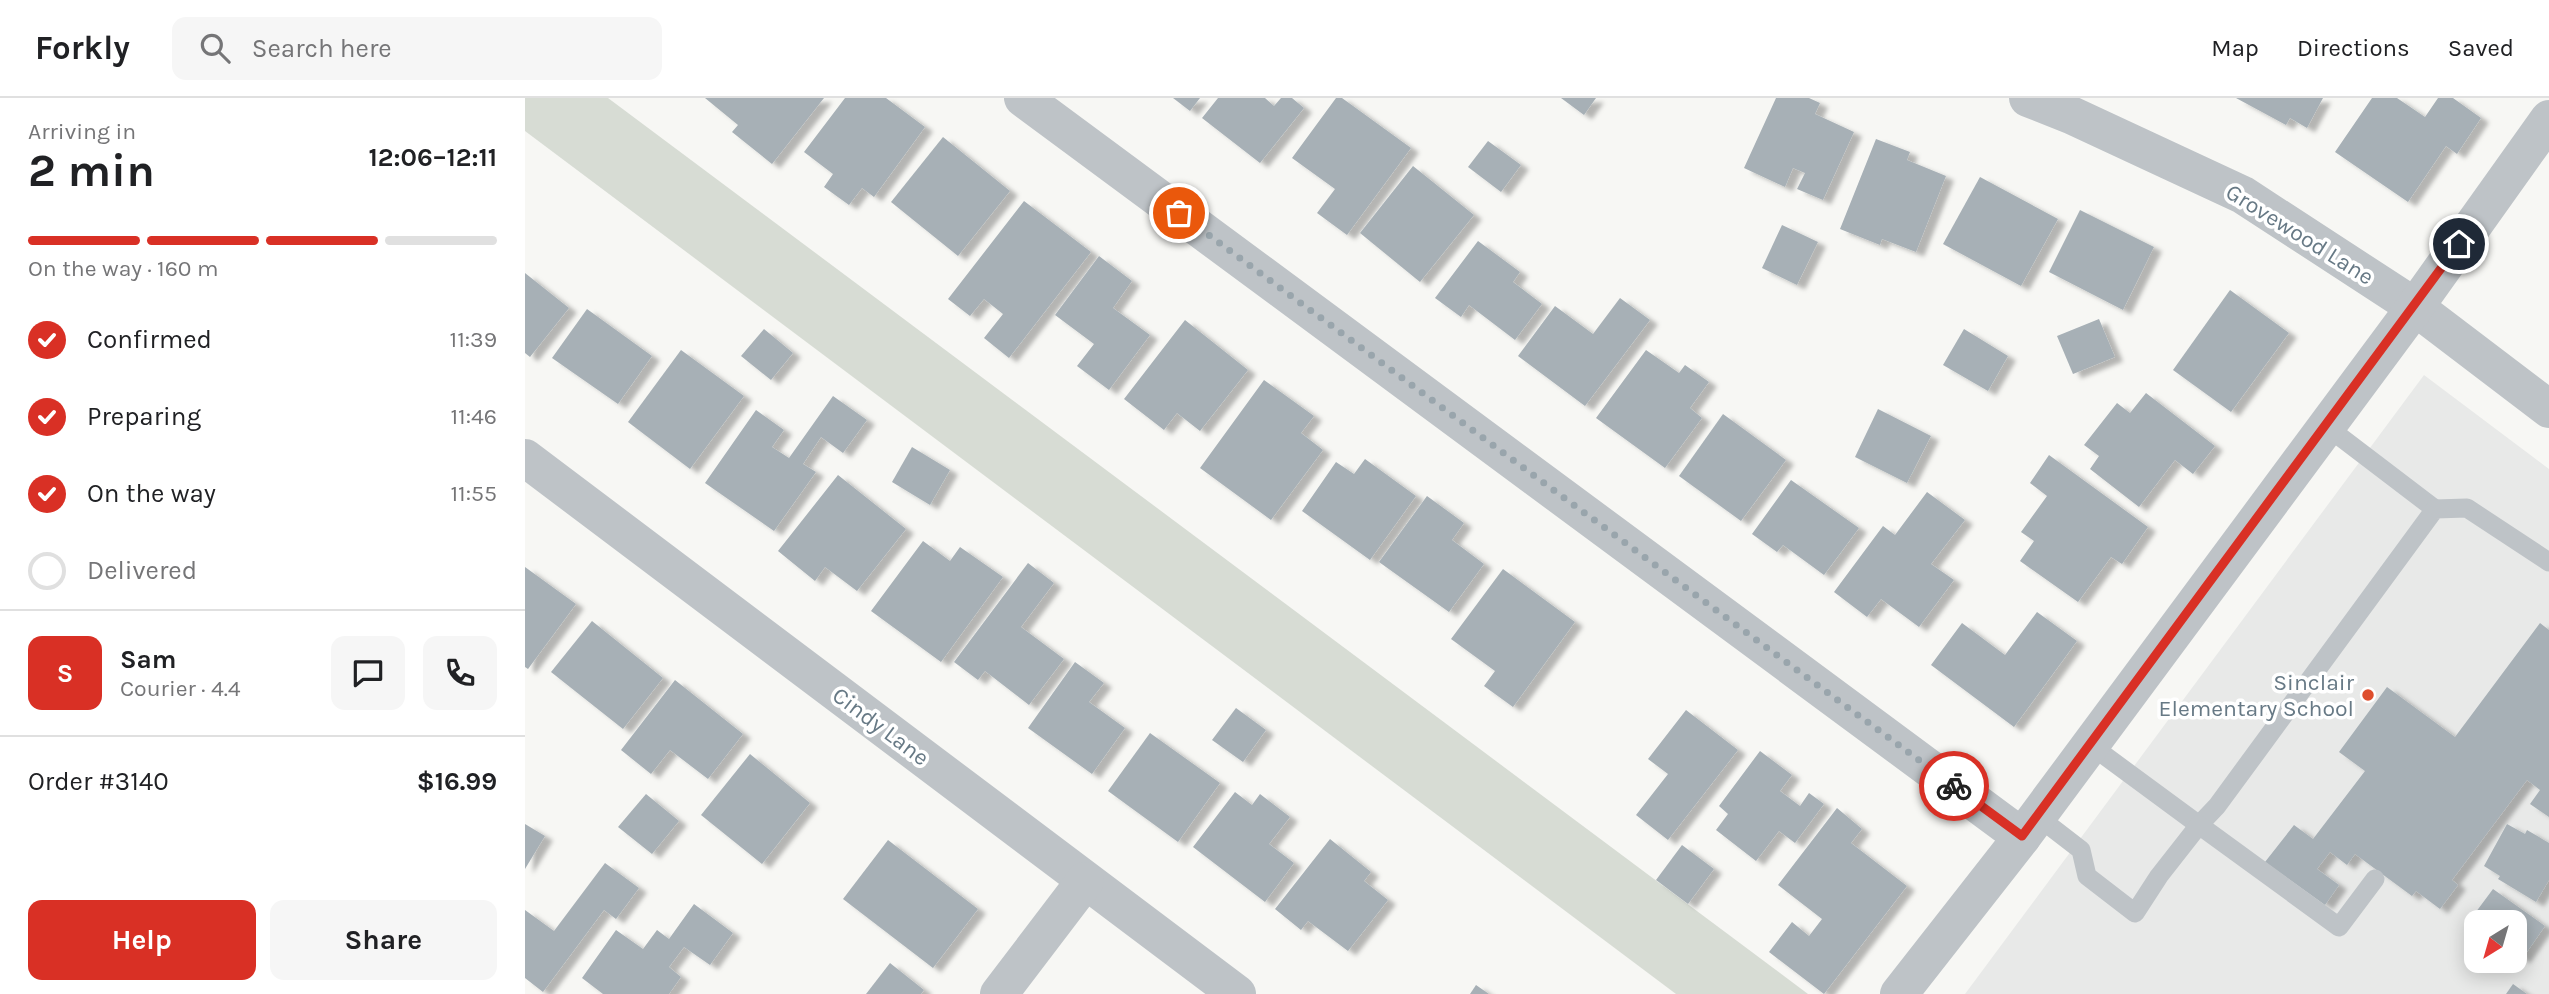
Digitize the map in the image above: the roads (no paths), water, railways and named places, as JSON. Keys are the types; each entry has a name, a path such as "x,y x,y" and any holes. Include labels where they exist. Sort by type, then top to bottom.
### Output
{"street":[{"path":"1023,98 2030,826"},
{"name":"Grovewood Lane","path":"2028,98 2243,195 2415,307 2549,409"},
{"path":"1899,994 2030,826 2415,307 2549,119"},
{"name":"Cindy Lane","path":"525,457 1237,994"},
{"path":"999,994 1085,881"}],"lane":[{"path":"2326,426 2435,509 2467,508 2549,562"},
{"path":"2030,826 2081,850 2087,876 2134,913 2159,876 2217,806 2435,509"},
{"path":"2089,744 2339,927 2375,878"}],"place":[{"name":"Sinclair Elementary School","path":"2368,695"}]}
